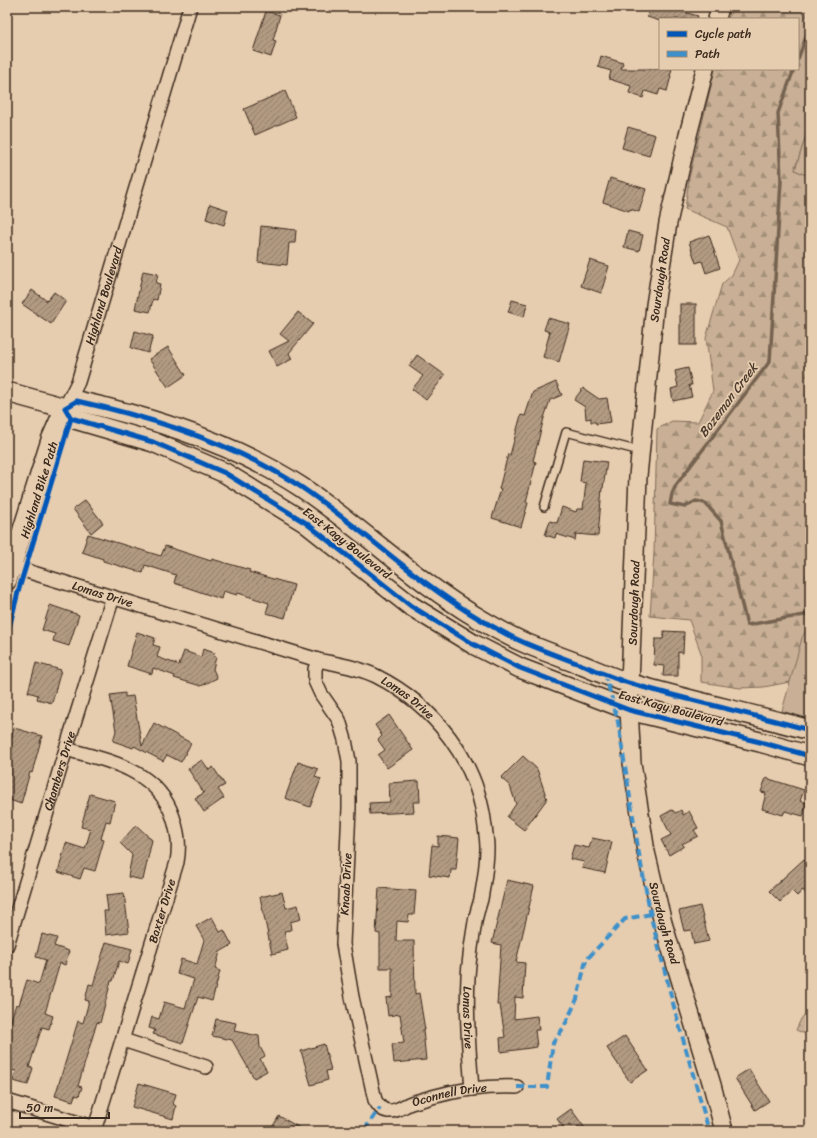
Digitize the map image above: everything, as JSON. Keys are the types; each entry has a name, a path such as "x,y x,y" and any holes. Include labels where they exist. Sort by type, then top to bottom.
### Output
{"main road":[{"path":"7,392 65,408"},
{"name":"East Kagy Boulevard","path":"810,730 757,715 630,684 523,642 478,618 447,598 301,487 236,451 167,425 97,406 77,401 65,408 71,418 152,442 225,472 306,523 411,606 473,644 520,668 629,710 760,742 810,756"},
{"name":"Highland Boulevard","path":"8,571 51,440 65,408"}],"street":[{"name":"Highland Boulevard","path":"65,408 78,382 190,7"},
{"path":"717,18 720,7"},
{"name":"Sourdough Road","path":"705,70 668,223 655,305 641,451 629,710 632,764 646,852 664,923 712,1085 724,1131"},
{"name":"Lomas Drive","path":"8,571 113,597 318,660 361,669 403,692 436,719 458,749 473,780 484,816 487,847 484,879 475,921 468,976 467,1024 472,1089"},
{"name":"Chambers Drive","path":"7,945 113,597"},
{"name":"Knaab Drive","path":"318,660 315,669 315,681 320,694 339,720 349,761 350,808 343,944 352,997 372,1089 379,1107 383,1109"},
{"name":"Baxter Drive","path":"66,748 117,764 138,773 152,783 161,794 170,810 177,830 179,847 177,862 95,1129"},
{"path":"123,1040 206,1067"},
{"name":"Oconnell Drive","path":"383,1109 387,1111 397,1110 411,1103 432,1097 472,1089 492,1086 517,1087"},
{"path":"7,1101 95,1129"}],"lane":[{"path":"544,507 566,432 641,451"}],"green space":[{"path":"733,7 810,7 810,123 795,170 810,177 810,337 807,346 810,348 810,678 764,687 740,688 701,682 701,653 689,620 650,616 654,553 657,429 672,421 698,422 713,391 706,338 722,284 732,275 739,260 727,227 685,209 689,178 715,70 799,70 799,18 728,18"},
{"path":"810,123 810,177 795,170"},
{"path":"810,623 810,719 782,711 802,638"},
{"path":"810,1008 810,1036 796,1030 801,1019"}],"building":[{"path":"650,7 666,7 698,16 697,18 659,18 659,21 647,17"},
{"path":"266,11 280,15 273,40 276,41 271,57 253,51"},
{"path":"601,56 623,63 621,69 672,70 667,91 660,89 658,95 645,91 643,98 629,93 631,86 609,79 611,71 598,67"},
{"path":"285,91 296,117 255,135 244,109"},
{"path":"628,127 655,135 649,156 622,148"},
{"path":"610,178 646,189 639,212 630,209 629,211 603,202"},
{"path":"210,204 228,210 224,225 206,219"},
{"path":"261,226 296,230 295,243 289,243 287,265 258,262"},
{"path":"628,231 643,235 639,251 624,247"},
{"path":"709,235 720,268 706,273 702,261 696,263 689,242"},
{"path":"590,260 609,266 601,293 581,286"},
{"path":"143,271 158,274 156,283 160,284 157,300 153,299 150,312 135,309"},
{"path":"32,290 47,301 54,292 66,301 51,324 22,304"},
{"path":"512,300 527,304 524,317 508,312"},
{"path":"680,304 696,304 696,345 680,345"},
{"path":"298,312 313,324 289,353 292,359 277,367 269,351 289,341 280,334"},
{"path":"548,318 570,324 559,362 543,357 550,332 544,330"},
{"path":"135,331 153,336 148,353 131,348"},
{"path":"168,347 186,375 168,387 149,359"},
{"path":"417,355 445,375 426,400 412,389 423,376 409,366"},
{"path":"688,368 692,385 689,385 692,397 673,401 671,389 678,387 675,371"},
{"path":"556,382 562,395 550,400 544,418 533,461 536,462 526,502 528,503 521,527 492,518 501,489 499,489 508,454 510,455 521,415 525,416 533,392"},
{"path":"583,388 599,399 607,398 611,422 596,424 596,422 591,422 591,418 586,419 585,407 574,400"},
{"path":"583,459 607,462 602,488 598,536 576,534 575,540 556,534 555,538 545,535 550,521 557,523 562,507 576,512 577,509 583,509 586,483 580,482"},
{"path":"85,500 103,523 91,533 73,509"},
{"path":"88,534 161,556 165,546 211,561 212,559 250,570 249,572 294,585 285,618 266,613 269,603 238,593 237,595 223,591 221,599 174,583 176,575 145,565 143,573 103,561 103,559 82,552"},
{"path":"50,605 79,615 69,646 53,641 55,634 42,630"},
{"path":"664,631 684,632 683,653 678,652 678,676 663,676 664,666 654,665 655,639 663,639"},
{"path":"137,632 155,638 153,645 160,647 157,657 179,665 184,651 201,657 203,649 215,653 213,656 216,657 213,669 217,678 201,686 174,678 175,676 153,668 152,674 127,666"},
{"path":"36,663 61,670 52,703 37,699 38,695 28,692"},
{"path":"125,693 125,697 133,696 142,746 154,723 191,743 181,762 167,755 163,761 134,746 133,748 113,741 116,731 110,695"},
{"path":"389,715 413,750 387,768 378,755 385,750 378,740 382,736 375,725"},
{"path":"14,728 42,736 32,773 30,772 21,804 7,799 7,755"},
{"path":"523,756 537,769 547,799 524,830 507,817 516,804 510,786 501,778"},
{"path":"202,760 209,770 213,767 225,785 218,789 224,798 204,812 195,798 204,793 188,769"},
{"path":"298,762 318,769 315,777 321,779 310,807 285,798"},
{"path":"766,778 804,790 800,801 807,803 803,816 785,811 783,815 762,809 766,793 761,792"},
{"path":"419,781 420,802 413,802 414,812 370,814 369,803 390,802 389,783"},
{"path":"90,794 115,801 110,822 106,821 101,839 104,840 95,871 84,868 80,879 58,872 66,843 85,849 91,829 81,827"},
{"path":"672,810 676,813 681,810 683,815 689,811 698,828 694,830 698,836 682,844 684,846 669,855 661,840 671,835 661,816"},
{"path":"136,825 152,840 143,880 128,877 132,855 120,843"},
{"path":"438,836 459,838 456,870 451,870 450,878 429,875 432,845 438,846"},
{"path":"592,838 612,842 605,873 582,868 584,862 570,859 574,845 589,848"},
{"path":"804,859 810,866 810,898 803,890 797,896 792,891 780,902 769,891"},
{"path":"507,880 534,886 516,962 525,963 523,998 515,997 514,1019 537,1016 539,1030 535,1030 537,1047 501,1052 500,1038 505,1037 500,1005 497,1005 501,945 492,943"},
{"path":"379,888 416,891 414,915 409,915 408,922 397,921 396,941 414,941 415,994 419,993 425,1030 423,1030 426,1060 394,1063 392,1044 404,1043 400,1014 388,1016 386,998 392,997 392,968 380,968 380,934 376,933"},
{"path":"282,892 286,908 298,905 301,919 290,922 291,930 284,931 288,950 272,954 260,897"},
{"path":"124,893 129,932 106,935 104,911 108,911 106,895"},
{"path":"700,906 709,941 694,944 691,930 684,931 679,911"},
{"path":"212,917 220,932 224,930 232,945 220,952 215,969 220,971 212,1001 198,997 183,1043 153,1034 155,1030 149,1028 152,1017 159,1019 164,1002 185,1008 194,979 177,974 181,959 197,964 204,940 196,926"},
{"path":"42,934 57,938 54,946 69,951 65,965 60,963 45,1013 53,1016 49,1029 42,1027 29,1067 33,1068 28,1085 13,1081 16,1071 7,1069 7,1032 16,1004 19,1005 27,980 39,984 46,960 36,957"},
{"path":"106,942 132,949 128,964 119,961 113,981 111,981 100,1023 97,1022 78,1086 82,1087 79,1096 75,1095 73,1101 55,1096 78,1021 83,1023 89,1001 85,1000 89,984 93,985"},
{"path":"216,1019 236,1023 234,1031 259,1036 260,1047 265,1056 260,1059 267,1071 254,1078 232,1040 212,1036"},
{"path":"625,1036 648,1070 630,1082 607,1048"},
{"path":"324,1044 331,1070 326,1071 328,1080 311,1085 301,1051"},
{"path":"749,1069 769,1101 755,1110 735,1078"},
{"path":"139,1083 176,1094 173,1104 176,1106 173,1119 132,1107"},
{"path":"571,1109 587,1131 566,1131 557,1119"},
{"path":"279,1116 305,1131 270,1131"}],"waterway":[{"name":"Bozeman Creek","path":"799,56 810,26"},
{"name":"Bozeman Creek","path":"794,70 778,113 781,181 770,361 676,485 670,504 685,507 696,501 705,503 721,521 747,625 810,614"}],"marked path":[{"path":"605,673 618,722 639,854 652,921 674,1007 709,1131"},
{"path":"517,1087 547,1087 553,1043 564,1027 577,999 586,960 625,919 651,914"},
{"path":"367,1131 367,1126 380,1108"}],"cycle path":[{"path":"810,730 632,684 525,643 478,618 432,588 324,503 301,487 249,458 193,434 164,424 106,408 77,401 65,408 71,418 153,442 225,473 306,523 411,606 473,644 520,668 629,710 760,742 810,756"},
{"name":"Highland Bike Path","path":"7,636 18,592 71,418"}]}
